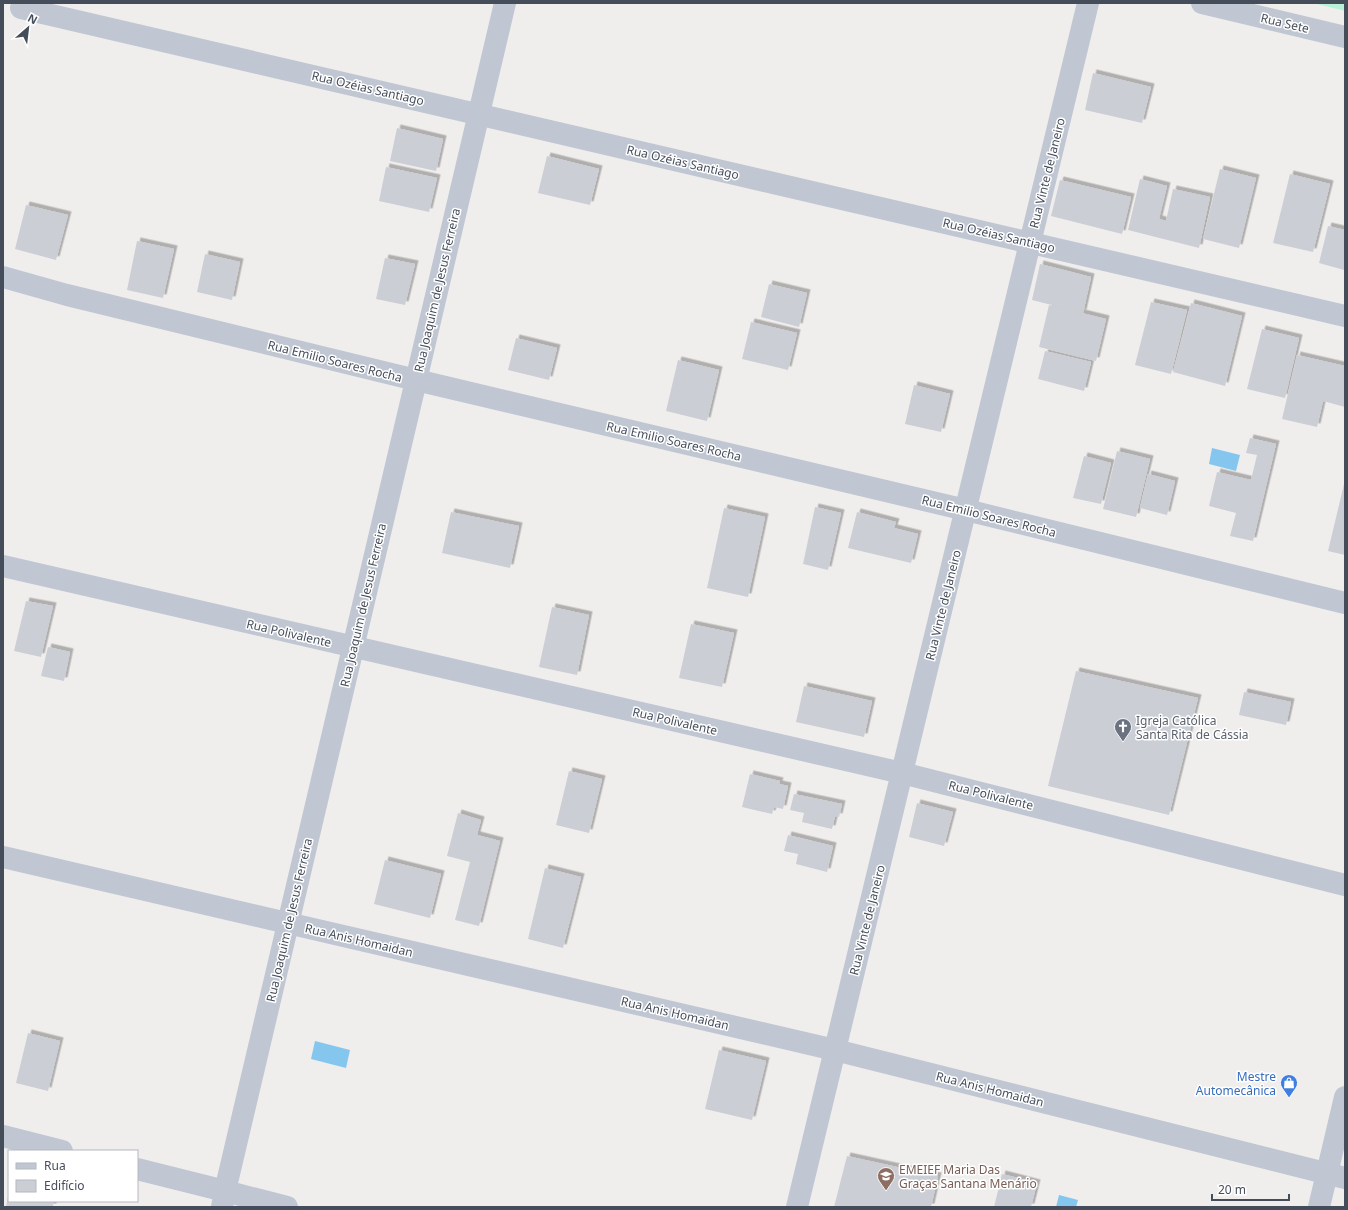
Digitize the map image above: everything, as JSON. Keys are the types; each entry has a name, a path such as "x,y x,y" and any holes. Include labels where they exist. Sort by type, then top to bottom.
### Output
{"street":[{"name":"Rua Joaquim de Jesus Ferreira","path":"224,1199 505,3"},
{"name":"Rua Vinte de Janeiro","path":"797,1207 1088,3"},
{"name":"Rua Sete","path":"1202,3 1345,37"},
{"name":"Rua Ozéias Santiago","path":"21,8 1345,316"},
{"name":"Rua Emilio Soares Rocha","path":"3,277 67,295 416,380 966,510 1345,603"},
{"name":"Rua Polivalente","path":"3,566 353,648 902,772 1345,885"},
{"name":"Rua Anis Homaidan","path":"3,857 835,1050 1336,1175"},
{"path":"1319,1207 1336,1175 1345,1097"},
{"path":"3,1136 58,1150"},
{"path":"138,1170 224,1199 287,1207"}],"green space":[{"path":"1313,3 1345,3 1345,11"}],"water":[{"path":"1212,448 1240,455 1236,471 1209,464"},
{"path":"315,1041 350,1050 346,1068 311,1059"},
{"path":"1059,1195 1078,1200 1076,1207 1056,1207"}],"building":[{"path":"1093,73 1151,87 1142,123 1085,110"},
{"path":"397,128 443,139 436,171 390,161"},
{"path":"547,156 599,169 590,205 538,193"},
{"path":"386,167 437,178 429,212 379,201"},
{"path":"1220,169 1256,178 1239,248 1203,239"},
{"path":"1290,174 1330,184 1313,252 1273,243"},
{"path":"1140,179 1167,186 1159,219 1166,221 1173,189 1210,197 1199,248 1128,230"},
{"path":"1060,180 1131,197 1122,234 1051,216"},
{"path":"26,205 68,215 56,260 15,249"},
{"path":"1328,226 1345,230 1344,270 1319,263"},
{"path":"137,241 174,249 163,298 127,290"},
{"path":"205,254 240,262 232,300 197,292"},
{"path":"385,258 415,264 405,305 376,299"},
{"path":"1040,264 1091,277 1083,313 1032,300"},
{"path":"769,284 807,293 799,327 761,317"},
{"path":"1151,302 1187,310 1171,374 1135,365"},
{"path":"1191,303 1242,316 1225,386 1173,372"},
{"path":"1049,305 1106,319 1096,361 1039,347"},
{"path":"751,322 797,333 788,370 742,359"},
{"path":"1262,329 1299,338 1285,398 1247,389"},
{"path":"516,338 557,348 549,380 508,370"},
{"path":"1045,351 1091,362 1084,391 1038,379"},
{"path":"1297,355 1345,366 1345,407 1323,401 1317,427 1282,419"},
{"path":"678,360 719,370 707,421 666,411"},
{"path":"914,385 950,394 941,432 905,424"},
{"path":"1250,438 1276,444 1253,541 1230,536 1236,513 1209,506 1217,472 1251,480 1257,455 1246,453"},
{"path":"1117,451 1150,459 1136,517 1103,509"},
{"path":"1084,456 1111,463 1101,504 1073,498"},
{"path":"1148,474 1175,481 1167,515 1140,508"},
{"path":"1344,484 1345,485 1345,555 1328,551"},
{"path":"815,507 841,513 828,570 803,564"},
{"path":"724,508 765,517 748,597 707,588"},
{"path":"451,512 519,526 510,568 442,553"},
{"path":"857,512 896,522 894,528 918,534 911,563 848,548"},
{"path":"26,601 53,606 41,657 14,651"},
{"path":"552,607 589,615 577,675 539,667"},
{"path":"691,624 734,633 722,687 679,678"},
{"path":"48,647 70,652 64,681 41,676"},
{"name":"Igreja Católica Santa Rita de Cássia","path":"1076,671 1198,698 1169,815 1048,786"},
{"path":"804,686 872,701 864,737 796,722"},
{"path":"1244,692 1291,702 1286,725 1239,715"},
{"path":"569,771 602,779 589,833 556,825"},
{"path":"750,774 780,781 779,784 788,786 783,809 774,807 772,814 742,807"},
{"path":"794,794 842,804 839,817 835,816 832,829 802,822 804,813 790,810"},
{"path":"917,803 953,812 944,846 909,837"},
{"path":"458,813 481,820 477,835 500,841 479,926 455,920 470,862 447,856"},
{"path":"788,835 833,846 827,872 796,864 798,854 784,851"},
{"path":"385,860 441,874 430,918 374,904"},
{"path":"545,868 581,877 563,948 528,939"},
{"path":"28,1033 60,1041 48,1091 16,1083"},
{"path":"719,1050 766,1061 752,1120 705,1109"},
{"name":"EMEIEF Maria Das Graças Santana Menário","path":"847,1156 938,1176 931,1207 834,1207"},
{"path":"1002,1174 1037,1183 1031,1207 994,1207"},
{"path":"8,1196 8,1202 54,1202 53,1207 6,1207"}],"place":[{"name":"Igreja Católica Santa Rita de Cássia","path":"1123,742"},
{"name":"Mestre Automecânica","path":"1289,1098"},
{"name":"EMEIEF Maria Das Graças Santana Menário","path":"886,1191"}]}
